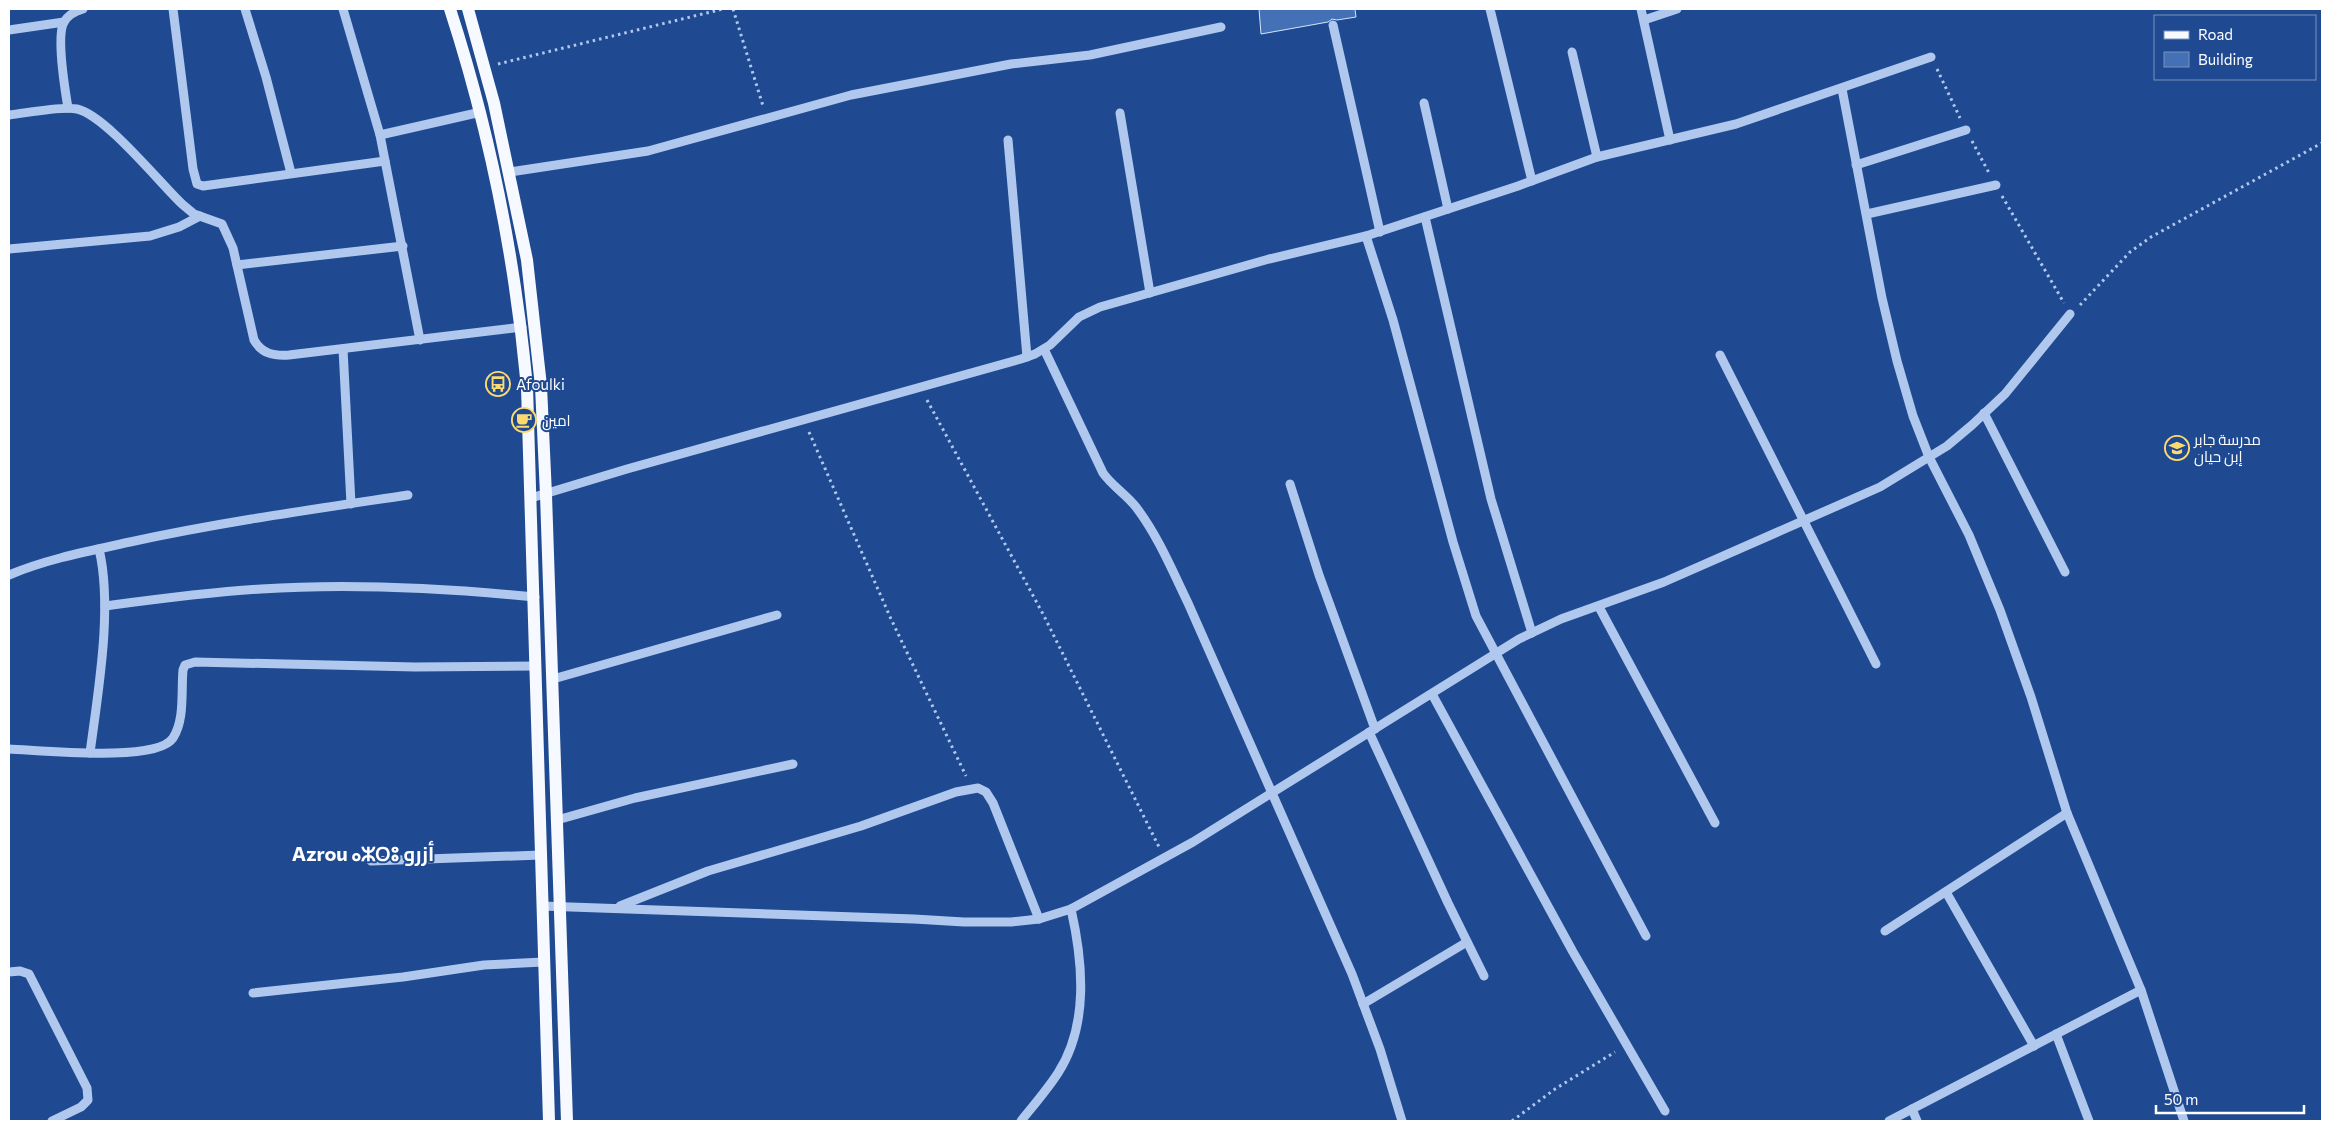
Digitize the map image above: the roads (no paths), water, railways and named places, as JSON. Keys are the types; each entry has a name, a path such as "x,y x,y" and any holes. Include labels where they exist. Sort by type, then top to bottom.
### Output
{"main road":[{"path":"450,9 481,112 500,192 522,327 528,406 535,597 549,1121"},
{"path":"468,9 486,67 510,172 527,260 535,321 546,495 567,1121"}],"street":[{"path":"68,108 61,40 64,22 69,16 83,9"},
{"path":"173,9 196,182 203,186 385,161"},
{"path":"245,9 266,76 291,173"},
{"path":"342,9 380,135 420,340"},
{"path":"1490,9 1532,181"},
{"path":"1641,9 1670,140"},
{"path":"1644,20 1677,9"},
{"path":"9,30 64,22"},
{"path":"1334,25 1380,232"},
{"path":"510,172 648,151 851,95 1011,64 1090,55 1221,26"},
{"path":"1572,52 1597,157"},
{"path":"531,498 546,495 626,469 921,388 1027,356 1044,349 1079,317 1100,307 1269,259 1380,232 1597,157 1736,124 1931,57"},
{"path":"1842,89 1897,361 1913,416 1929,457 1969,535 2000,610 2031,697 2068,813 2141,990 2184,1121"},
{"path":"1424,103 1448,209"},
{"path":"9,115 68,108 84,111 99,122 182,204 200,216 219,222 224,227 237,265 254,340 262,350 276,356 522,327"},
{"path":"380,135 481,112"},
{"path":"1120,113 1150,293"},
{"path":"1856,165 1966,130"},
{"path":"1008,140 1027,356"},
{"path":"1867,214 1996,185"},
{"path":"9,249 150,236 179,227 200,216"},
{"path":"1425,217 1450,315 1491,499 1532,633"},
{"path":"1366,236 1398,338 1471,603 1480,626 1646,936"},
{"path":"237,265 403,246"},
{"path":"542,906 964,922 1011,922 1039,919 1071,909 1165,859 1496,653 1532,633 1561,619 1664,582 1880,487 1947,446 2005,394 2070,314"},
{"path":"343,349 351,504"},
{"path":"1044,349 1102,474 1129,498 1162,546 1325,909 1363,1004 1402,1121"},
{"path":"1720,355 1876,664"},
{"path":"1984,413 2065,572"},
{"path":"1290,484 1372,730 1484,976"},
{"path":"9,575 28,567 180,531 408,495"},
{"path":"90,753 105,606 102,562 99,549"},
{"path":"105,606 261,589 340,586 462,590 535,597"},
{"path":"1599,606 1715,823"},
{"path":"553,680 777,615"},
{"path":"9,749 90,753 143,752 166,746 173,738 177,728 183,670 185,665 196,662 415,667 536,666"},
{"path":"1432,694 1495,812 1665,1111"},
{"path":"557,820 635,798 793,764"},
{"path":"617,908 708,871 861,826 971,788 978,788 986,792 993,804 1039,919"},
{"path":"1885,931 2068,813"},
{"path":"371,861 541,855"},
{"path":"1946,892 2034,1046"},
{"path":"1021,1121 1059,1072 1071,1045 1081,988 1079,943 1071,909"},
{"path":"1363,1004 1467,942"},
{"path":"253,993 403,977 484,964 544,962"},
{"path":"9,972 20,971 29,974 87,1088 88,1100 81,1108 52,1121"},
{"path":"1889,1121 2141,990"},
{"path":"2056,1034 2089,1121"},
{"path":"1912,1109 1917,1121"}],"place":[{"name":"Afoulki","path":"498,384"},
{"name":"امين","path":"524,420"},
{"name":"مدرسة جابر إبن حيان","path":"2177,448"}],"district":[{"name":"Azrou ⴰⵣⵔⵓ أزرو","path":"363,853"}]}
